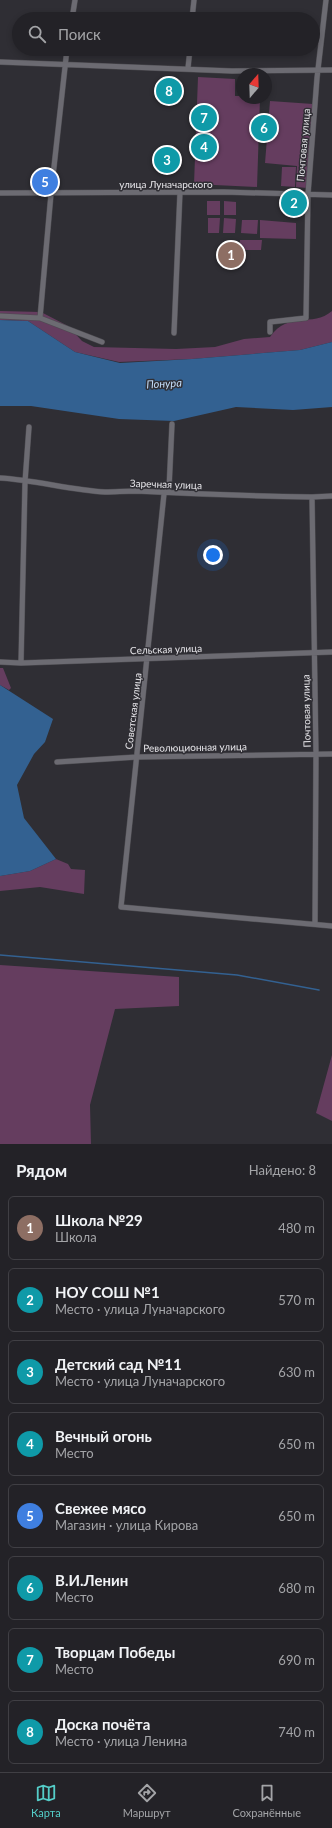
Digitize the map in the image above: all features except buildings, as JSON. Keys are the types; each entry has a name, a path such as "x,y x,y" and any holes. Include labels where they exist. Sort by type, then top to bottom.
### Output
{"street":[{"path":"73,12 75,0"},
{"path":"193,12 194,0"},
{"name":"Почтовая улица","path":"270,332 270,322 306,318 308,194 317,78 326,0"},
{"path":"40,318 51,194 66,56"},
{"path":"188,68 189,56"},
{"path":"0,62 232,70 332,70"},
{"path":"174,333 180,192"},
{"name":"улица Луначарского","path":"0,193 51,194 180,192 332,195"},
{"path":"0,316 40,318 102,342"},
{"name":"Советская улица","path":"172,424 169,489 164,494 121,907 315,924"},
{"path":"21,663 28,427"},
{"name":"Заречная улица","path":"0,478 18,479 26,482 105,492 135,491 164,494 312,497 332,496"},
{"name":"Почтовая улица","path":"312,497 313,653 316,755 315,924"},
{"name":"Сельская улица","path":"0,662 21,663 332,652"},
{"name":"Революционная улица","path":"57,762 137,757 332,754"},
{"path":"315,924 332,926"}],"shaded area":[{"path":"198,77 235,79 236,104 260,104 257,187 194,184"},
{"path":"272,101 313,104 307,188 296,187 297,166 265,163 270,104 272,104"},
{"path":"282,167 296,167 295,187 281,186"},
{"path":"207,201 220,201 220,215 207,215"},
{"path":"224,201 236,202 236,215 224,215"},
{"path":"208,218 220,218 219,233 208,233"},
{"path":"224,218 236,219 235,233 223,233"},
{"path":"242,220 258,220 257,234 241,233"},
{"path":"260,220 296,223 296,239 260,238"},
{"path":"240,240 262,240 261,250 240,250"},
{"path":"0,311 41,312 68,326 82,341 94,347 176,349 215,347 244,339 270,337 277,329 285,324 293,321 317,318 332,311 332,342 300,350 192,359 119,362 75,352 28,321 0,320"},
{"path":"0,668 3,668 11,688 9,690 0,685"},
{"path":"56,859 68,864 71,869 85,870 84,894 40,887 0,891 0,876 30,871"},
{"path":"0,965 179,977 179,1006 115,1009 90,1105 91,1144 0,1144"},
{"path":"332,1055 332,1121 316,1113"}],"water":[{"name":"Понура","path":"0,320 28,321 75,352 120,363 300,350 332,342 332,407 293,410 236,407 174,421 119,419 31,406 0,406"},
{"path":"0,685 53,719 45,742 34,754 17,785 24,818 56,859 30,871 0,876"}],"waterway":[{"path":"0,955 237,975 319,990"}],"place":[{"name":"Доска почёта","path":"169,91"},
{"name":"Творцам Победы","path":"204,118"},
{"name":"В.И.Ленин","path":"264,128"},
{"name":"Вечный огонь","path":"204,147"},
{"name":"Детский сад №11","path":"167,160"},
{"name":"Свежее мясо","path":"45,182"},
{"name":"НОУ СОШ №1","path":"294,203"},
{"name":"Школа №29","path":"231,255"}]}
